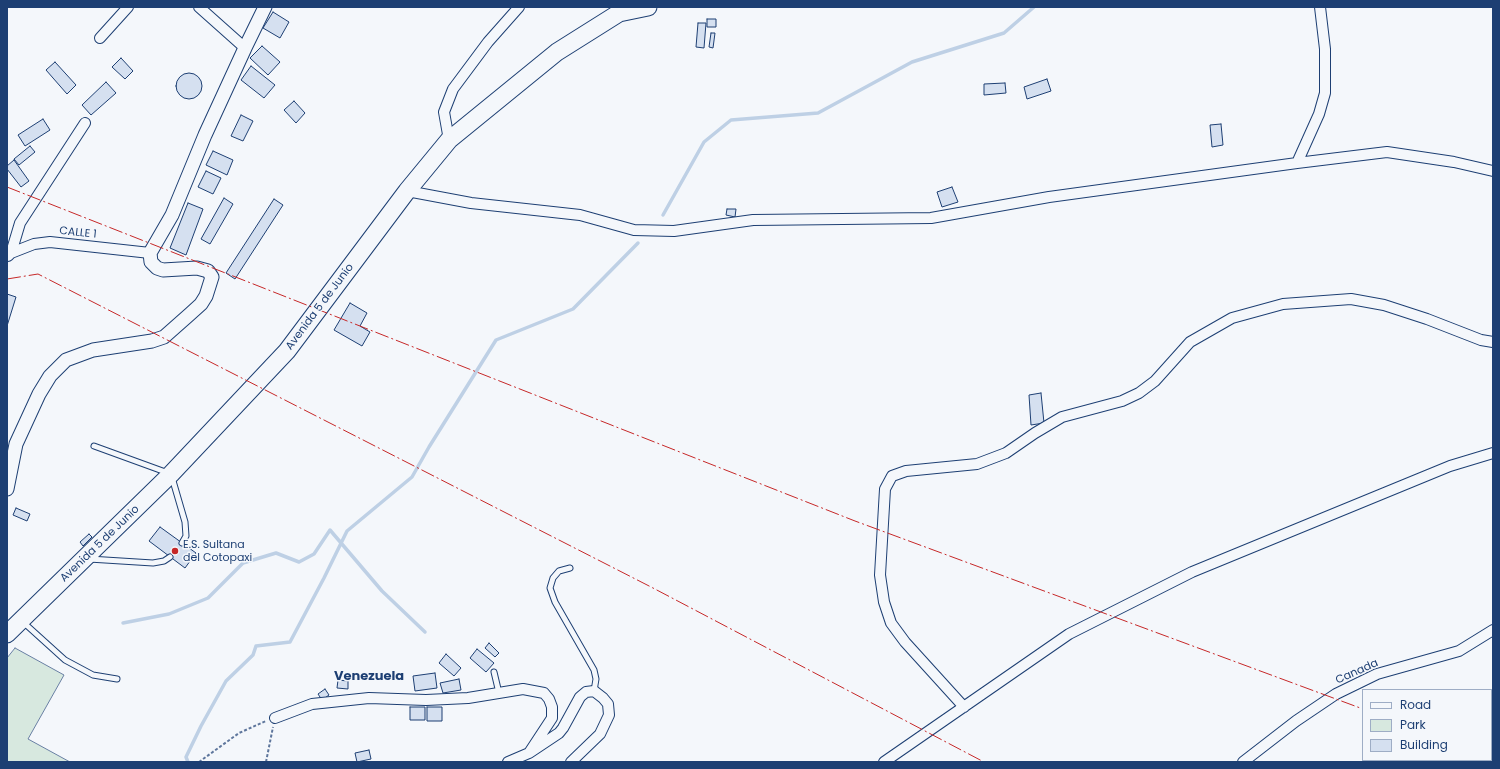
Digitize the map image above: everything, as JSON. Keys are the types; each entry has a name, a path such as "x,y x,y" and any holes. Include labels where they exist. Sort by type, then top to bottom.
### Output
{"main road":[{"name":"Avenida 5 de Junio","path":"7,634 171,474 287,351 407,191 449,140 557,52 619,13 648,7"}],"street":[{"path":"100,38 128,7"},
{"path":"200,7 245,48"},
{"path":"7,489 16,444 38,394 50,376 66,360 93,350 152,341 164,337 201,304 206,296 212,277 208,271 198,268 163,270 157,268 151,262 150,253 172,215 205,135 265,7"},
{"path":"449,140 444,112 453,89 488,42 519,7"},
{"path":"1297,163 1320,114 1326,93 1325,49 1320,7"},
{"path":"9,255 20,223 86,123"},
{"path":"407,191 471,203 580,215 634,230 674,231 753,220 931,218 1049,197 1387,152 1454,162 1493,170"},
{"name":"CALLE 1","path":"9,255 34,244 50,242 150,253"},
{"path":"964,707 905,642 891,623 884,602 880,575 884,489 892,476 906,471 977,464 1006,453 1062,416 1122,401 1139,393 1155,381 1190,342 1232,318 1283,304 1351,299 1384,305 1427,319 1482,340 1493,342"},
{"path":"884,762 1069,634 1192,572 1450,466 1493,454"},
{"name":"Canada","path":"1243,762 1296,721 1336,694 1377,674 1459,650 1493,630"},
{"path":"275,718 312,704 369,698 426,700 468,698 523,689 544,693 549,699 552,707 552,718 529,754"},
{"path":"508,762 529,754 559,733 580,697 586,692 594,691 608,704 609,715 600,734 571,762"}],"lane":[{"path":"94,446 171,474 186,522 186,536 182,543"},
{"path":"85,559 153,564 164,561 170,557"},
{"path":"570,568 559,571 553,578 550,588 555,602 575,640 594,670 596,679 594,691"},
{"path":"21,620 65,660 93,675 117,679"},
{"path":"494,672 499,693"}],"path":[{"path":"199,762 239,733 275,718"},
{"path":"266,762 275,718"}],"green space":[{"path":"15,648 64,675 28,739 70,762 7,762 7,658"}],"building":[{"path":"273,12 289,22 280,38 263,28"},
{"path":"707,19 716,19 716,27 707,27"},
{"path":"698,23 706,23 704,48 696,47"},
{"path":"711,33 715,33 713,48 709,47"},
{"path":"262,46 280,62 268,75 250,58"},
{"path":"121,58 133,71 125,79 112,67"},
{"path":"55,62 76,85 67,94 46,70"},
{"path":"251,66 275,85 264,98 241,80"},
{"path":"189,73 198,77 202,86 198,95 189,99 180,95 176,86 180,77"},
{"path":"1047,79 1051,91 1027,99 1024,87"},
{"path":"106,82 116,93 91,115 82,105"},
{"path":"1005,83 1006,93 984,95 984,84"},
{"path":"294,101 305,113 296,123 284,110"},
{"path":"241,115 253,121 243,141 231,136"},
{"path":"43,119 50,130 25,146 18,135"},
{"path":"1221,124 1223,145 1212,147 1210,125"},
{"path":"30,146 35,152 19,165 14,159"},
{"path":"213,151 233,160 227,175 206,165"},
{"path":"14,160 29,181 21,187 7,169 7,166"},
{"path":"206,171 221,178 213,194 198,187"},
{"path":"952,187 958,202 942,207 937,192"},
{"path":"224,198 233,204 210,244 201,239"},
{"path":"274,199 283,205 235,279 226,273"},
{"path":"188,203 203,209 186,255 170,248"},
{"path":"727,209 736,209 735,217 726,215"},
{"path":"7,294 16,297 7,326"},
{"path":"350,303 367,313 360,326 370,332 362,346 334,330"},
{"path":"1041,393 1044,423 1031,425 1029,395"},
{"path":"16,508 30,514 27,521 13,515"},
{"path":"160,527 196,553 185,568 149,541"},
{"path":"89,534 92,537 83,546 80,542"},
{"path":"489,643 499,653 495,657 485,648"},
{"path":"477,649 494,663 486,672 470,658"},
{"path":"446,654 461,668 454,676 439,663"},
{"path":"435,673 437,688 415,691 413,676"},
{"path":"459,679 461,690 443,693 440,683"},
{"path":"338,680 348,681 348,689 337,688"},
{"path":"325,689 329,695 322,700 318,694"},
{"path":"410,707 425,707 425,720 410,720"},
{"path":"427,707 442,707 442,721 427,721"},
{"path":"369,750 371,759 357,762 355,753"}],"waterway":[{"path":"663,215 704,142 731,120 818,113 912,62 1004,33 1034,7"},
{"path":"188,762 186,757 226,681 253,655 256,646 290,642 347,531 412,477 496,340 573,309 638,243"},
{"path":"123,623 169,614 208,598 243,563 276,553 299,562 314,554 330,530 382,591 425,632"}],"power":[{"path":"7,187 855,521 1362,709"},
{"path":"7,279 38,274 653,588 984,762"}],"place":[{"name":"E.S. Sultana del Cotopaxi","path":"175,551"}],"district":[{"name":"Venezuela","path":"369,677"}]}
